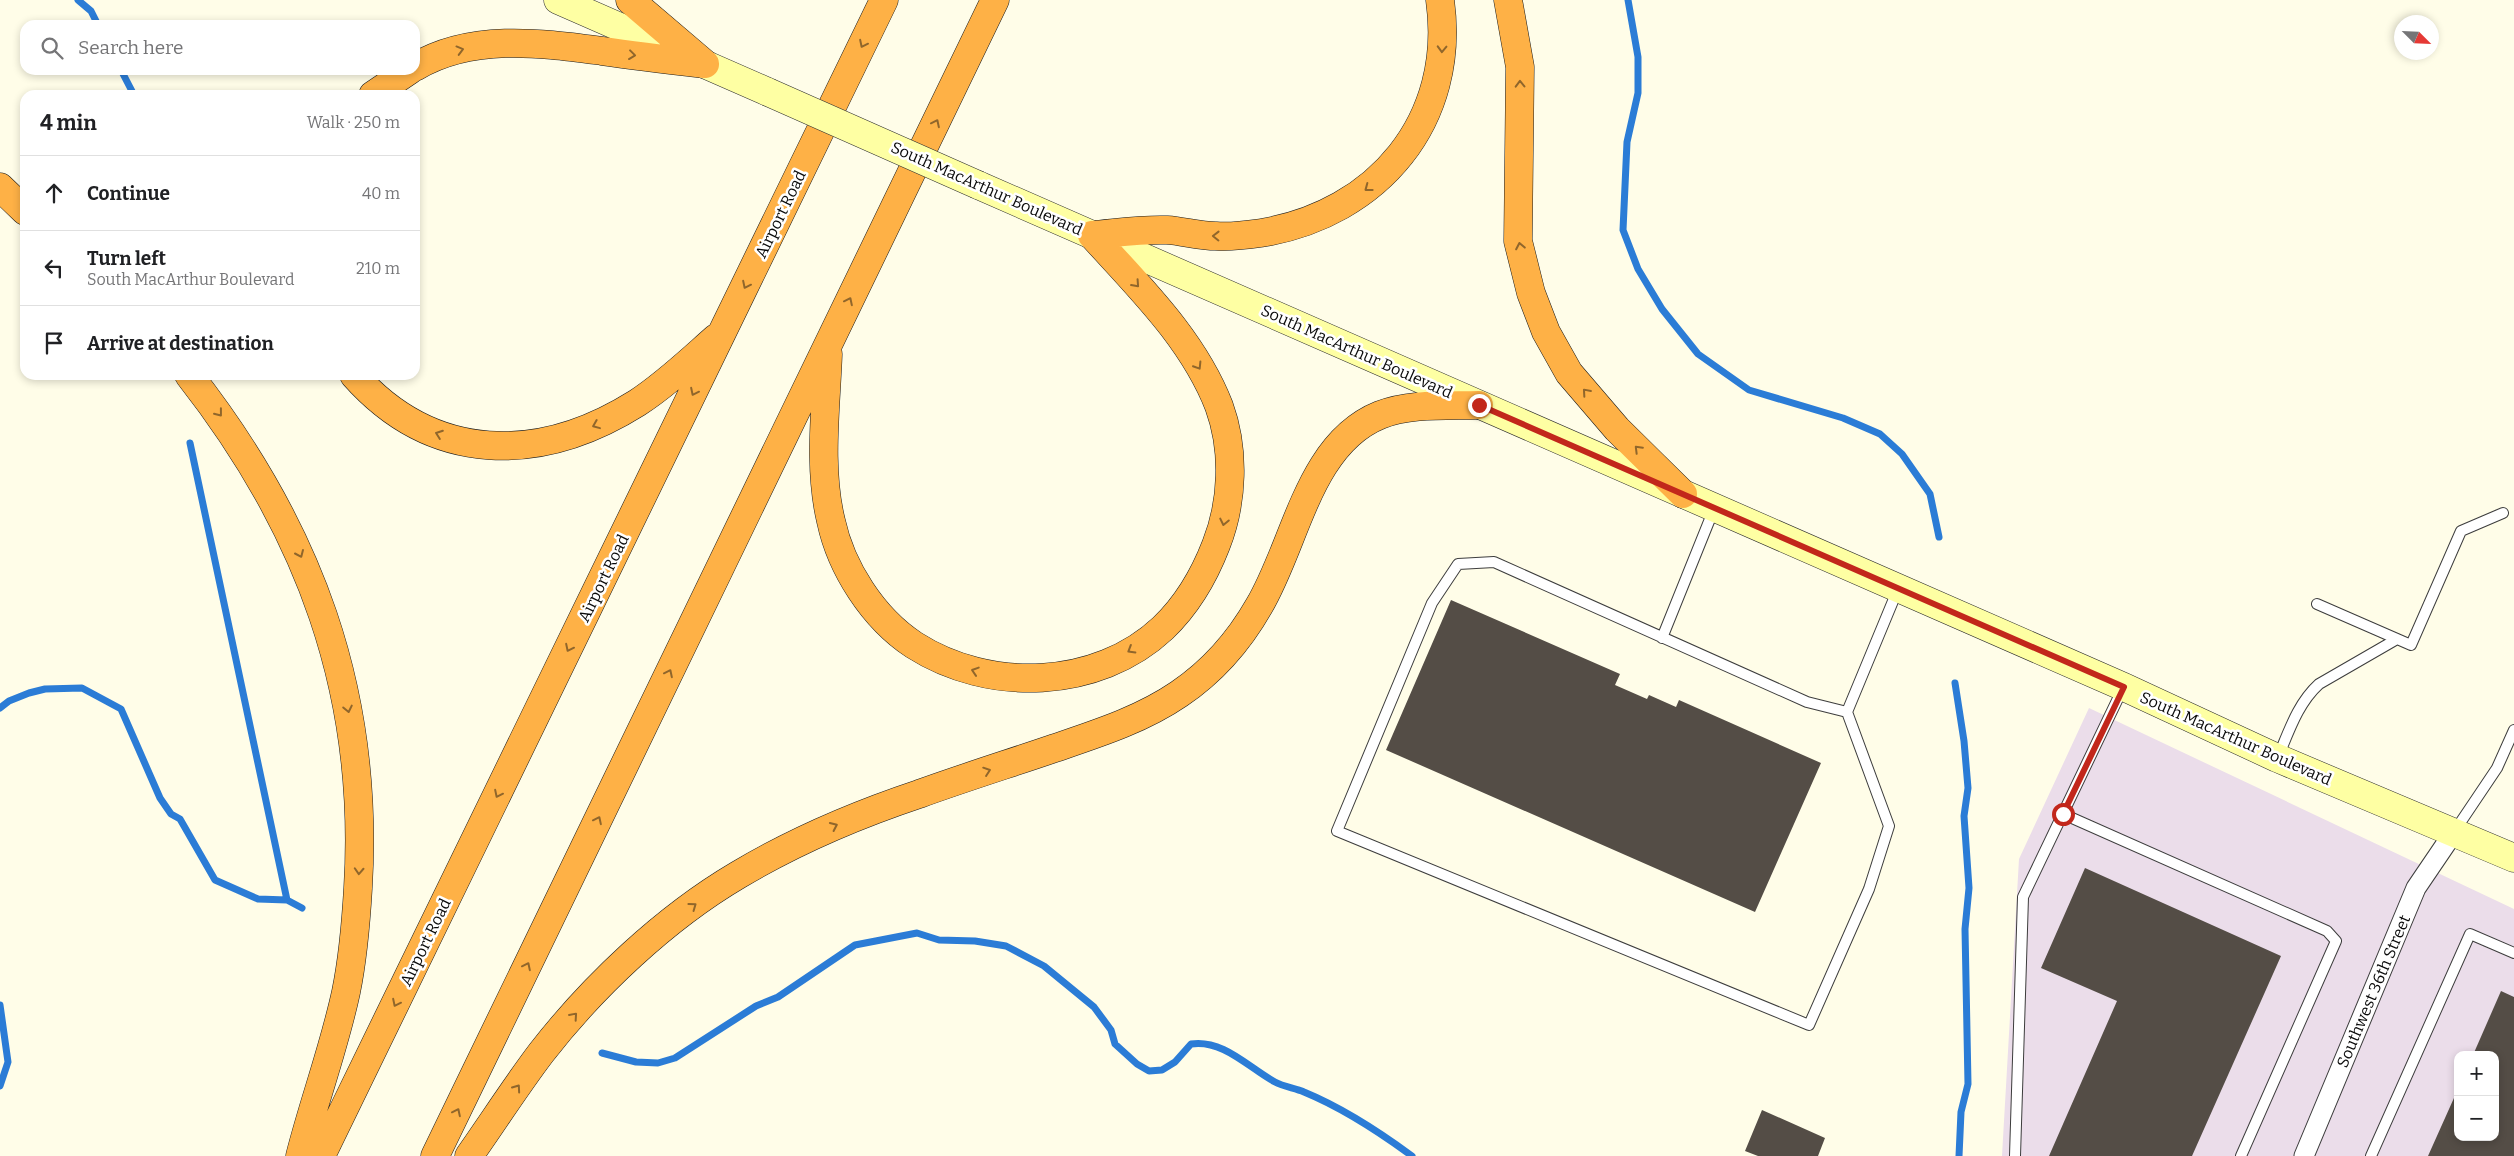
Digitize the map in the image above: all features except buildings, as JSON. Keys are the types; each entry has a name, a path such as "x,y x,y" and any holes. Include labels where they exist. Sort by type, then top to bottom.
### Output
{"highway":[{"path":"630,0 705,64"},
{"name":"Airport Road","path":"321,1156 884,0"},
{"path":"435,1156 995,0"},
{"path":"1092,235 1166,230 1216,236 1260,233 1299,225 1337,209 1369,187 1396,163 1418,128 1432,97 1441,60 1443,20 1440,0"},
{"path":"1508,0 1520,67 1518,241 1531,293 1546,332 1569,373 1617,429 1683,494"},
{"path":"420,65 462,49 506,43 545,43 705,64"},
{"path":"380,90 403,75"},
{"path":"0,188 20,206"},
{"path":"828,345 825,477 831,522 844,561 881,617 914,644 947,661 984,674 1025,678 1065,676 1102,666 1133,650 1163,628 1192,594 1210,562 1224,526 1229,490 1229,450 1219,407 1202,372 1177,333 1092,235"},
{"path":"358,380 370,394 402,417 436,433 468,443 497,447 530,446 566,437 604,422 639,402 723,333"},
{"path":"193,380 224,420 260,475 289,529 316,591 335,650 350,719 358,785 360,844 356,921 347,990 329,1061 310,1118 300,1156"},
{"path":"469,1156 542,1052 594,993 637,951 682,915 735,877 789,847 849,819 1095,734 1149,713 1212,668 1239,638 1272,583 1322,466 1339,442 1357,426 1383,414 1420,407 1479,405"}],"main road":[{"name":"South MacArthur Boulevard","path":"558,0 2124,687 2277,758 2514,858"}],"street":[{"name":"Southwest 36th Street","path":"2304,1156 2416,888 2454,832"}],"lane":[{"path":"1662,638 1714,507"},
{"path":"2318,604 2410,646 2461,531 2503,513"},
{"path":"1847,712 1807,702 1494,562 1458,564 1432,604 1337,831 1808,1025 1869,889 1889,826 1847,712 1899,588"},
{"path":"2277,758 2300,707 2309,693 2319,684 2397,639"},
{"path":"2015,1156 2022,897 2124,687"},
{"path":"2454,832 2497,768 2514,730"},
{"path":"2063,814 2327,931 2336,941 2241,1156"},
{"path":"2371,1156 2470,934 2514,953"}],"shaded area":[{"path":"2089,708 2514,909 2514,1156 2002,1156 2019,859"}],"waterway":[{"path":"78,0 91,11 96,20"},
{"path":"1628,0 1638,57 1638,93 1627,142 1623,230 1638,269 1662,309 1698,354 1749,390 1843,418 1880,434 1902,454 1930,494 1939,537"},
{"path":"124,75 131,90"},
{"path":"190,443 287,900"},
{"path":"1955,683 1964,741 1968,788 1964,816 1969,888 1965,929 1968,1084 1961,1112 1959,1156"},
{"path":"0,708 9,701 45,689 82,688 121,709 160,798 171,814 180,819 215,880 258,899 287,900 302,908"},
{"path":"602,1053 636,1062 658,1063 675,1058 756,1006 778,997 855,945 917,933 939,940 975,941 1006,946 1044,966 1094,1007 1111,1030 1115,1044 1137,1064 1149,1071 1162,1070 1175,1062 1191,1044 1214,1046 1225,1050 1275,1082 1318,1098 1346,1113 1412,1156"},
{"path":"0,1005 8,1062 0,1086"}],"route":[{"path":"1479,405 2124,687 2063,814"}]}
